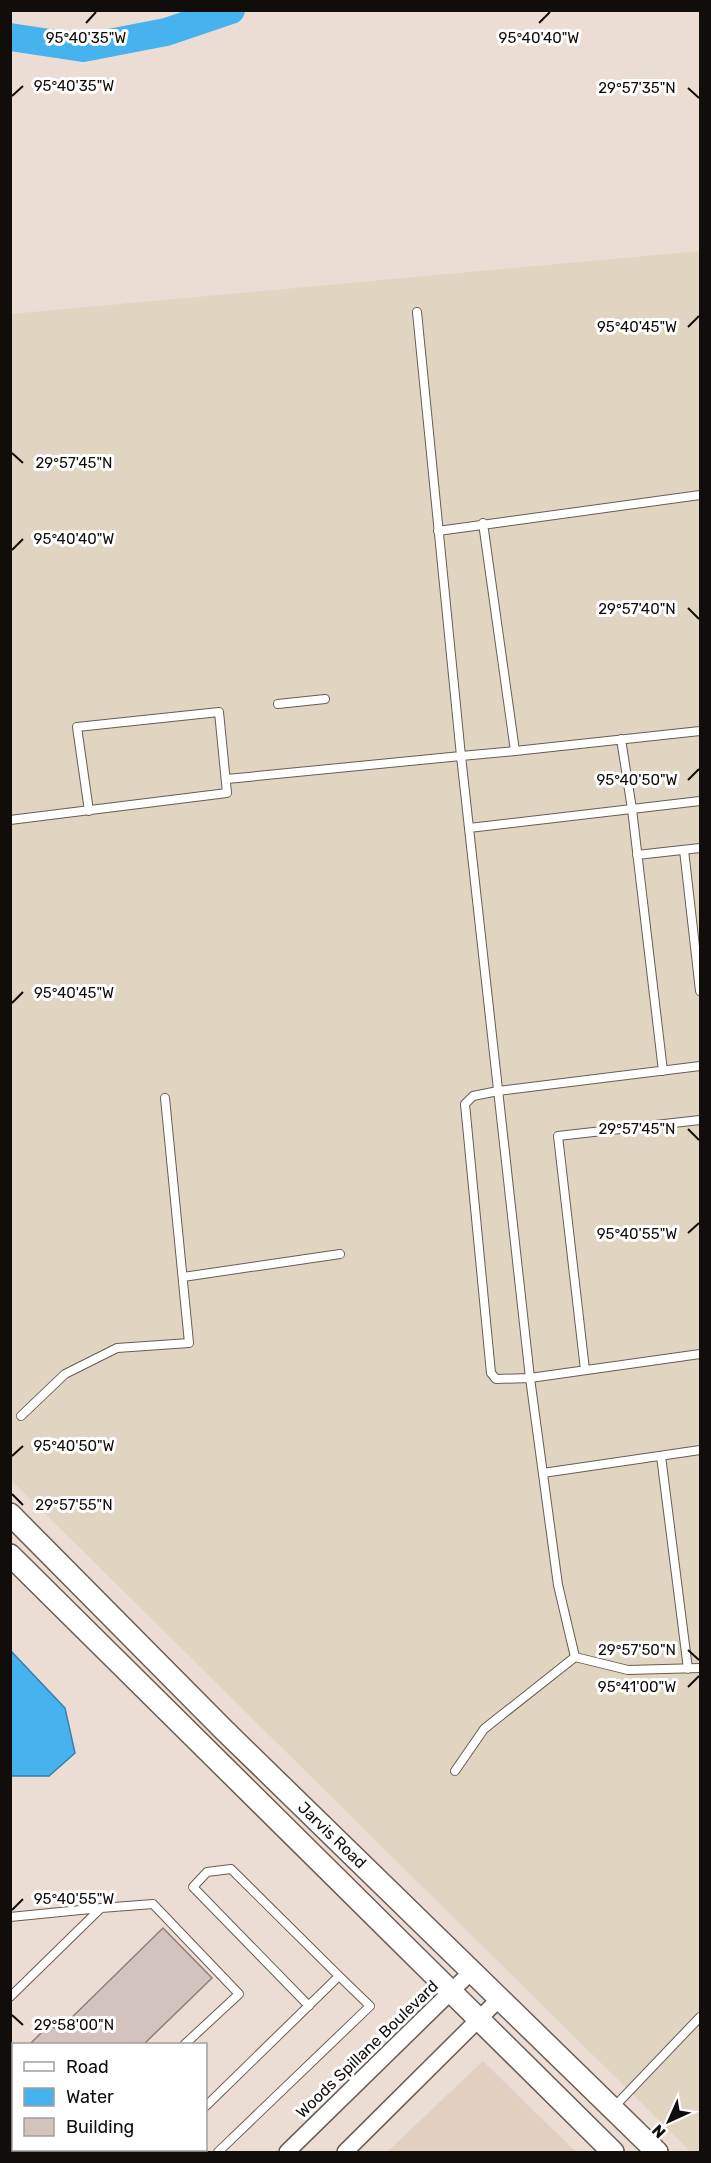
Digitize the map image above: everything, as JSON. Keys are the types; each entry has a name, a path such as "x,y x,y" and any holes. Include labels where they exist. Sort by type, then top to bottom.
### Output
{"street":[{"name":"Jarvis Road","path":"10,1514 218,1724 657,2152"},
{"name":"Jarvis Road","path":"10,1555 202,1742 613,2152"},
{"path":"202,1742 218,1724"},
{"name":"Woods Spillane Boulevard","path":"287,2152 471,1972"},
{"path":"345,2152 499,1999"}],"lane":[{"path":"417,312 469,828 530,1378 558,1585 576,1657"},
{"path":"438,531 700,495"},
{"path":"483,523 515,751"},
{"path":"278,704 325,699"},
{"path":"10,820 89,811 227,793 219,712 77,728 89,811"},
{"path":"227,779 700,731"},
{"path":"621,739 632,809 663,1071"},
{"path":"469,828 700,801"},
{"path":"637,855 700,848"},
{"path":"684,850 700,991"},
{"path":"700,1066 498,1091 473,1096 465,1104 491,1373 496,1379 530,1378 700,1354"},
{"path":"21,1416 65,1374 117,1348 189,1343 165,1098"},
{"path":"585,1370 558,1136 700,1120"},
{"path":"183,1277 340,1254"},
{"path":"543,1473 700,1450"},
{"path":"661,1456 688,1669"},
{"path":"576,1657 628,1670 700,1668"},
{"path":"455,1771 484,1728 576,1657"},
{"path":"218,2152 370,2006 231,1869 207,1872 193,1887 309,2006"},
{"path":"10,1917 153,1904 239,1994 186,2043"},
{"path":"10,1997 101,1908"},
{"path":"207,2105 339,1976"},
{"path":"612,2109 700,2017"}],"shaded area":[{"path":"700,251 700,2152 691,2152 11,1480 11,314"},
{"path":"483,2061 576,2152 387,2152"}],"water":[{"path":"11,1651 65,1708 75,1753 49,1776 11,1776"}],"building":[{"path":"163,1928 212,1978 145,2043 31,2043 50,2024 58,2031"}],"waterway":[{"path":"10,37 83,48 166,32 231,10"}]}
